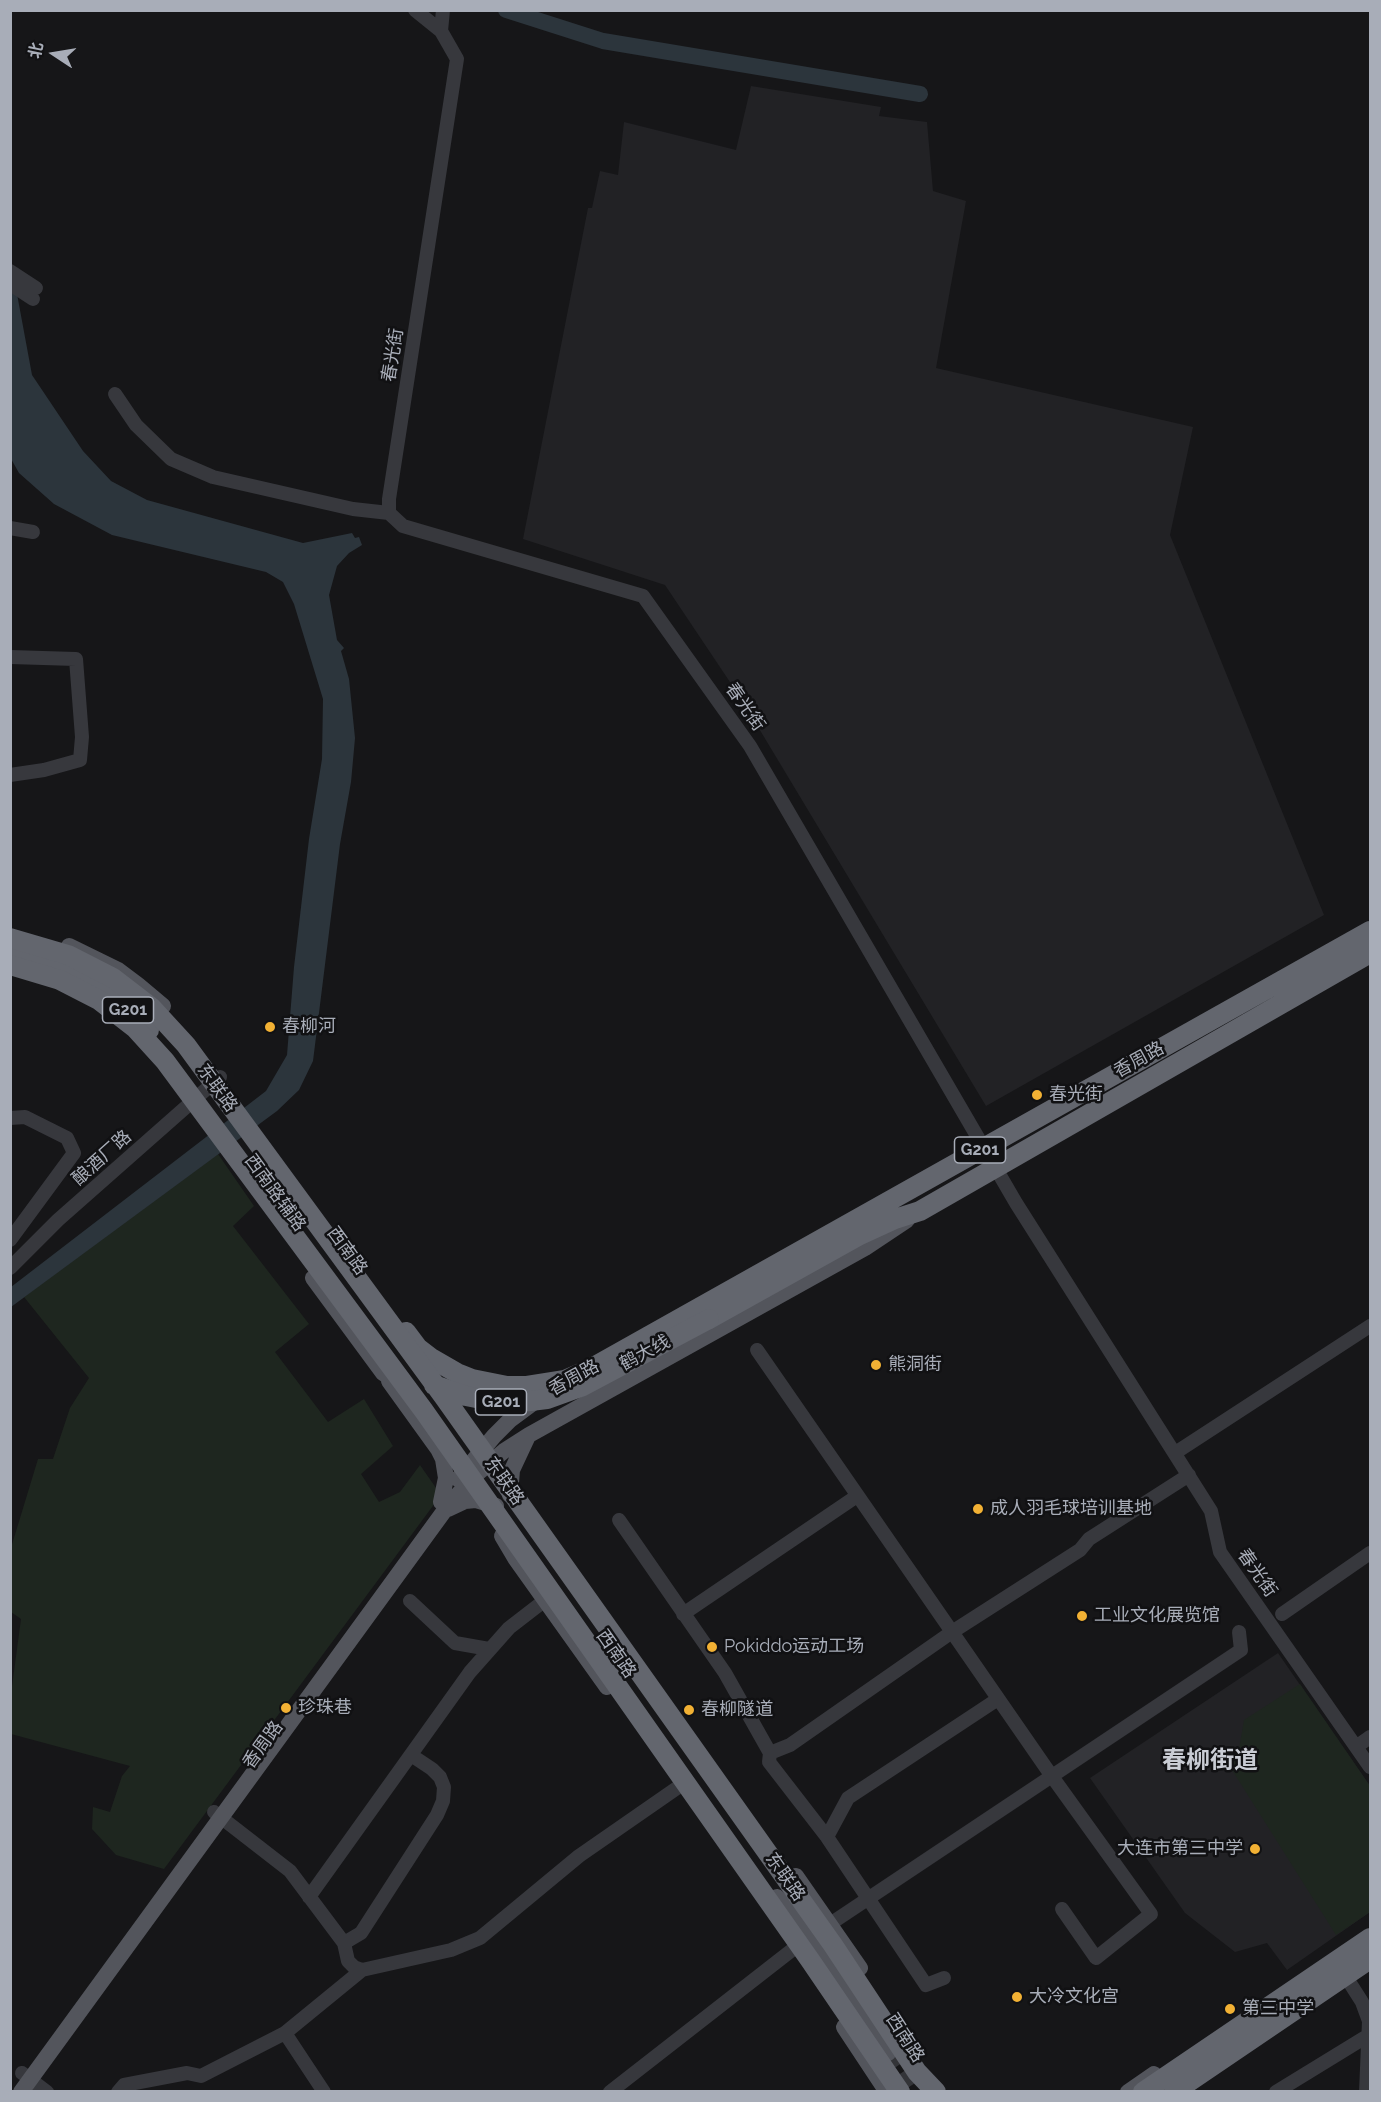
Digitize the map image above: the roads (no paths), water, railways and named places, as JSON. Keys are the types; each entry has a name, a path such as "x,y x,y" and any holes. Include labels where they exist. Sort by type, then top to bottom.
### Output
{"highway":[{"name":"香周路","path":"590,1370 1371,931"},
{"name":"东联路","path":"10,938 48,948 91,965 133,992 170,1027 207,1074 480,1469 900,2091"},
{"name":"西南路","path":"10,947 65,963 108,985 146,1014 179,1050 220,1077 418,1348"},
{"name":"香周路","path":"920,1211 1371,953"},
{"name":"西南路","path":"10,956 64,971 104,992 123,1006 156,1037 205,1116 329,1269"},
{"name":"东联路","path":"10,965 40,972 79,988 118,1014 150,1043 424,1411 480,1469 833,1945 917,2072 938,2091"},
{"name":"鹤大线","path":"329,1269 395,1358 406,1368 431,1384 479,1400 531,1402 566,1394 709,1319 858,1236 920,1211"},
{"name":"G201","path":"418,1348 457,1373 488,1383 507,1386 545,1384 565,1380 590,1370"},
{"path":"383,1373 418,1348"},
{"path":"1143,2091 1371,1938"},
{"path":"1174,2091 1371,1959"}],"main road":[{"path":"10,930 72,947 125,975 158,1002 177,1022 220,1077"},
{"path":"10,975 56,988 94,1007 144,1048 194,1100"},
{"name":"西南路辅路","path":"230,1149 383,1373 434,1404 480,1469"},
{"name":"香周路","path":"10,2090 25,2081 442,1507 480,1469 529,1435 865,1248 920,1211"},
{"name":"西南路","path":"418,1348 434,1404"},
{"name":"香周路","path":"480,1469 510,1420 548,1392 590,1370"},
{"path":"383,1373 443,1459 446,1478 442,1507 476,1500 508,1508 512,1470 522,1445 529,1435"},
{"path":"480,1469 515,1558 751,1891 887,2091"},
{"name":"西南路","path":"480,1469 733,1818 791,1908"},
{"name":"西南路","path":"480,1469 550,1532 830,1924 938,2091"},
{"name":"西南路","path":"508,1508 560,1589 791,1908 888,2053"},
{"path":"730,1783 733,1818"},
{"path":"751,1891 830,1924"},
{"path":"791,1908 792,1950"},
{"path":"1128,2091 1371,1927"},
{"path":"1190,2091 1371,1968"}],"street":[{"name":"春光街","path":"415,10 441,30 457,59 389,499 389,513 403,526 643,596 750,746 995,1168 1211,1511 1220,1552 1371,1767"},
{"path":"441,30 443,10"},
{"path":"10,272 34,294 10,284"},
{"path":"116,394 136,424 171,459 213,477 353,509 389,513"},
{"path":"10,528 33,532"},
{"path":"10,657 76,658 82,737 80,760 44,770 10,775"},
{"name":"酿酒厂路","path":"10,1268 58,1220 220,1077"},
{"path":"10,1118 25,1117 66,1138 74,1153 10,1240"},
{"path":"1175,1453 1371,1326"},
{"path":"757,1350 1051,1775 1151,1914 1096,1958 1062,1909"},
{"path":"770,1753 790,1745 952,1632 1080,1550 1089,1539 1189,1475"},
{"path":"683,1614 857,1496"},
{"path":"619,1520 725,1673 770,1753 769,1762 827,1837 927,1985 944,1978"},
{"path":"1282,1614 1371,1553"},
{"path":"309,1897 489,1649 529,1611 560,1589"},
{"path":"410,1601 455,1643 489,1649"},
{"path":"830,1924 1241,1650 1239,1632"},
{"path":"827,1837 848,1798 998,1698"},
{"path":"1356,1747 1371,1737"},
{"path":"344,1943 361,1934 437,1815 443,1801 444,1787 440,1778 432,1769 411,1755"},
{"path":"118,2091 124,2085 187,2073 201,2076 285,2033 362,1970 451,1950 480,1938 579,1856 677,1788"},
{"path":"218,1815 290,1871 344,1943 348,1961 354,1967 362,1970"},
{"path":"610,2091 792,1950"},
{"path":"1332,1953 1362,2002 1369,2021 1366,2091"},
{"path":"285,2033 324,2091"},
{"path":"1276,2091 1369,2035"},
{"path":"25,2081 47,2091"}],"waterway":[{"path":"506,10 603,41 920,94"}],"tunnel":[{"path":"888,2053 914,2092"}],"place":[{"name":"春柳河","path":"270,1027"},
{"name":"春光街","path":"1037,1095"},
{"name":"熊洞街","path":"876,1365"},
{"name":"成人羽毛球培训基地","path":"978,1509"},
{"name":"工业文化展览馆","path":"1082,1616"},
{"name":"Pokiddo运动工场","path":"712,1647"},
{"name":"珍珠巷","path":"286,1708"},
{"name":"春柳隧道","path":"689,1710"},
{"name":"大连市第三中学","path":"1255,1849"},
{"name":"大冷文化宫","path":"1017,1997"},
{"name":"第三中学","path":"1230,2009"}],"district":[{"name":"春柳街道","path":"1210,1761"}]}
